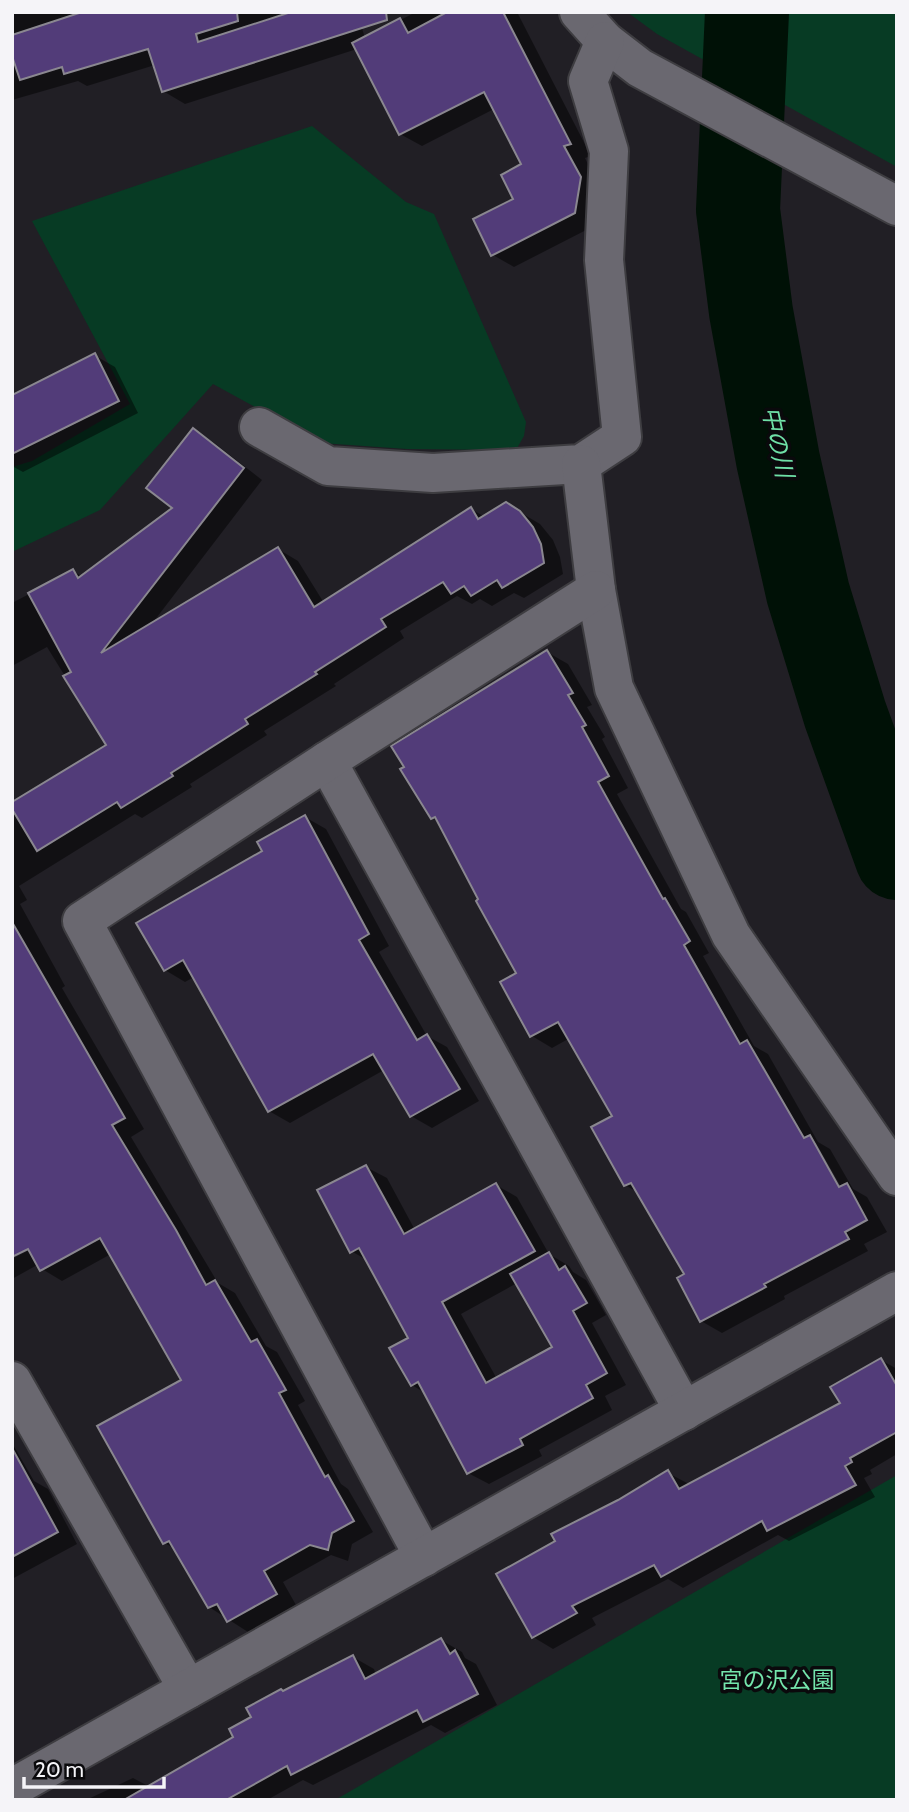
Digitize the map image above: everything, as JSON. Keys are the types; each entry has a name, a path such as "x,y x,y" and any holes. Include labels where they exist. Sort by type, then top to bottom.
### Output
{"street":[{"path":"579,12 605,41 640,68 897,206"},
{"path":"259,427 328,466 433,473 581,464 622,437 604,260 609,151 588,81 605,41"},
{"path":"581,464 596,590 614,688 731,935 897,1176"},
{"path":"424,1557 82,921 596,590"},
{"path":"327,761 684,1411"},
{"path":"12,1788 897,1291"},
{"path":"12,1381 188,1689"}],"green space":[{"path":"627,12 897,12 897,167 657,34"},
{"path":"312,126 406,202 434,214 526,422 524,436 516,450 407,449 321,443 213,384 100,510 12,552 12,467 32,461 130,404 32,221"},
{"name":"宮の沢公園","path":"897,1475 897,1800 335,1800"}],"building":[{"path":"82,12 237,12 238,21 196,34 198,42 291,12 386,12 387,20 162,92 148,49 64,74 62,67 20,80 12,56 12,35"},
{"path":"447,12 503,12 571,144 564,146 581,177 575,213 491,256 473,219 513,199 501,175 521,164 484,92 399,135 352,43 400,18 408,33"},
{"path":"95,353 119,401 12,454 12,395"},
{"path":"193,428 244,468 101,653 278,547 314,607 471,507 478,519 506,502 520,511 533,527 541,544 544,563 502,588 497,580 471,596 464,586 451,594 443,582 381,619 386,627 245,719 248,724 171,773 173,776 121,808 117,802 37,851 12,809 12,802 106,745 63,676 71,672 28,593 73,569 78,578 172,508 146,488"},
{"path":"547,650 573,693 568,695 586,725 582,727 609,776 598,782 663,899 665,898 690,941 684,945 740,1044 747,1040 804,1138 810,1135 839,1187 847,1183 867,1220 845,1232 849,1239 700,1322 677,1278 684,1274 631,1183 624,1186 591,1127 612,1116 558,1022 530,1037 500,982 516,973 476,901 478,899 435,817 431,819 400,769 404,767 391,746"},
{"path":"305,815 369,934 359,940 417,1040 427,1034 460,1089 410,1117 373,1054 268,1112 183,960 164,971 136,923 262,851 257,842"},
{"path":"12,922 125,1118 112,1125 206,1285 215,1280 251,1342 257,1339 286,1390 279,1393 325,1477 328,1475 354,1521 332,1533 328,1550 310,1545 264,1571 277,1594 227,1622 217,1604 208,1608 169,1541 163,1544 97,1426 181,1380 100,1238 40,1271 28,1249 12,1257"},
{"path":"366,1165 404,1234 496,1183 535,1251 442,1302 486,1383 552,1347 510,1274 549,1252 559,1270 565,1266 587,1303 573,1311 607,1373 586,1385 593,1398 520,1439 523,1445 467,1474 418,1382 411,1386 389,1348 408,1338 359,1248 350,1253 317,1190"},
{"path":"881,1358 897,1386 897,1432 850,1458 852,1462 845,1466 856,1485 767,1531 762,1521 661,1577 654,1565 572,1606 577,1613 532,1638 496,1574 555,1541 551,1534 618,1500 668,1470 679,1489 840,1403 830,1387"},
{"path":"12,1448 58,1532 12,1557"},
{"path":"441,1638 450,1654 455,1650 478,1694 423,1722 417,1710 291,1775 287,1766 226,1800 124,1800 233,1737 229,1729 251,1717 246,1708 281,1689 283,1691 353,1655 365,1679"}],"waterway":[{"name":"中の川","path":"747,12 738,210 751,312 778,460 808,593 845,714 897,858"}]}
